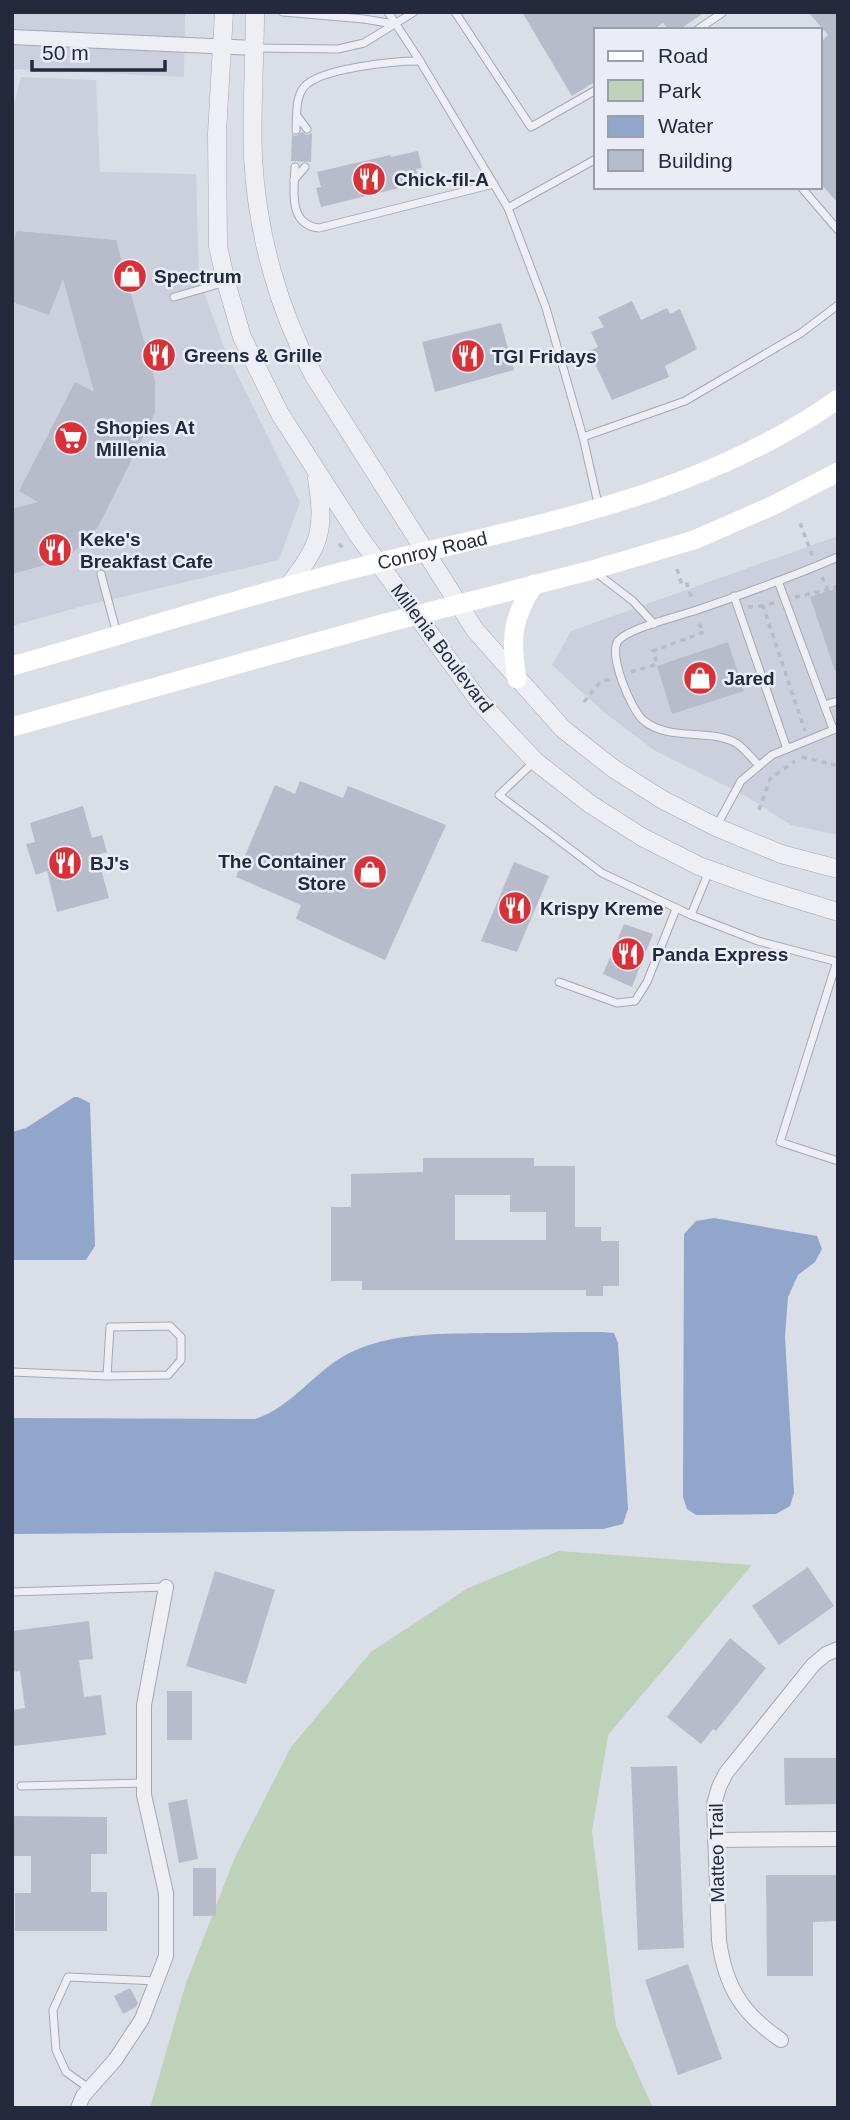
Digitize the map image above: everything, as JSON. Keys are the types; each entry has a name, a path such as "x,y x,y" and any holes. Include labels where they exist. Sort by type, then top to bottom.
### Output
{"main road":[{"name":"Conroy Road","path":"12,666 288,586 599,509 672,486 747,453 809,419 838,399"},
{"path":"12,727 694,540 772,506 838,472"},
{"path":"517,679 512,651 514,624 521,605 534,584"}],"street":[{"name":"Millenia Boulevard","path":"224,12 217,133 218,246 226,282 242,337 280,415 378,564 479,701 535,761 590,804 642,837 709,870 838,912"},
{"name":"Millenia Boulevard","path":"256,12 253,157 264,237 281,301 314,376 475,630 563,729 614,769 663,800 716,827 780,854 838,869"},
{"path":"12,37 256,48"},
{"path":"288,586 307,562 318,541 322,512 317,471"},
{"path":"78,2108 142,2020 166,1956 166,1893 144,1795 144,1705 166,1587"},
{"name":"Matteo Trail","path":"780,2040 755,2021 741,2006 724,1962 719,1940 715,1804 726,1773 813,1665 826,1654 838,1649"},
{"path":"715,1840 838,1839"}],"lane":[{"path":"283,12 395,24"},
{"path":"388,12 508,208 546,308 583,437 599,509"},
{"path":"256,48 338,50 364,43 414,12"},
{"path":"455,12 531,127 594,91"},
{"path":"700,28 723,13"},
{"path":"296,130 298,99 304,87 315,78 384,61 420,61"},
{"path":"297,117 307,129"},
{"path":"508,208 594,160"},
{"path":"295,167 297,216 312,228 494,184"},
{"path":"294,181 305,167"},
{"path":"803,189 838,230"},
{"path":"174,297 226,282"},
{"path":"583,437 684,401 801,333 838,305"},
{"path":"759,765 736,743 709,736 685,735 643,720 620,675 615,652 619,640 654,624 838,557"},
{"path":"592,570 618,588 654,624"},
{"path":"101,574 117,637"},
{"path":"716,827 741,781 759,765 772,755 835,729 778,581"},
{"path":"734,596 787,749"},
{"path":"824,705 838,701"},
{"path":"535,761 499,795 602,873 676,909 758,941 837,962 780,1142 838,1161"},
{"path":"691,915 709,870"},
{"path":"559,982 617,1003 635,1001 647,982 676,909"},
{"path":"12,1372 107,1376 168,1375 181,1360 181,1337 170,1326 110,1327 107,1376"},
{"path":"12,1591 166,1587"},
{"path":"21,1786 144,1783"},
{"path":"90,2089 66,2072 56,2050 53,2010 68,1977 158,1981"}],"path":[{"path":"330,544 341,546 346,541"},
{"path":"814,759 763,606 828,590"},
{"path":"584,702 600,682 657,664 653,651 704,632 699,624"},
{"path":"758,810 770,779 804,756 835,765 838,770"}],"shaded area":[{"path":"12,12 185,12 184,77 12,69"},
{"path":"21,77 96,80 100,172 196,174 199,279 225,350 300,502 279,560 83,606 12,626 12,112"},
{"path":"838,536 838,835 791,825 744,795 654,750 605,713 552,665 571,631"}],"green space":[{"path":"559,1551 752,1565 608,1735 592,1831 616,2026 653,2108 150,2108 186,1983 235,1857 291,1747 371,1652 468,1588"}],"water":[{"path":"74,1097 90,1103 95,1246 86,1260 12,1260 12,1132 26,1128"},
{"path":"714,1218 817,1236 822,1249 815,1262 798,1275 788,1297 785,1337 794,1493 790,1506 776,1514 696,1515 687,1509 683,1497 684,1234 696,1221"},
{"path":"614,1333 618,1343 628,1509 623,1524 603,1529 12,1534 12,1418 255,1419 282,1405 342,1357 372,1344 438,1334"}],"building":[{"path":"522,12 705,12 682,28 668,28 663,23 655,28 594,28 594,82 572,96"},
{"path":"808,12 838,12 838,203 822,185 822,41 828,35"},
{"path":"302,132 307,135 312,133 311,162 291,161 292,134 296,136"},
{"name":"Chick-fil-A","path":"418,151 422,168 416,169 420,183 321,207 316,188 321,187 317,172"},
{"path":"17,231 116,240 155,381 155,413 98,527 67,559 12,574 12,509 38,502 19,491 75,382 94,392 63,279 49,315 12,302 12,245"},
{"path":"632,301 641,320 667,308 670,314 680,309 697,349 665,366 669,377 612,400 589,351 598,347 591,332 604,327 598,317"},
{"name":"TGI Fridays","path":"501,323 514,370 435,392 422,342"},
{"path":"838,588 838,671 835,671 810,597"},
{"name":"Jared","path":"728,642 744,691 672,714 657,666"},
{"name":"The Container Store","path":"300,781 343,798 348,786 446,825 385,960 296,919 301,905 236,877 275,785 295,794"},
{"name":"BJ's","path":"83,806 92,838 102,835 107,852 97,855 109,898 57,912 47,871 36,875 26,844 35,842 30,823"},
{"name":"Krispy Kreme","path":"514,862 549,876 517,952 481,941"},
{"name":"Panda Express","path":"624,924 653,934 632,987 603,974"},
{"path":"423,1158 534,1158 534,1166 575,1166 575,1227 601,1227 601,1241 619,1241 619,1286 603,1286 603,1296 586,1296 586,1290 362,1290 362,1281 331,1281 331,1207 351,1207 351,1174 423,1172","holes":["455,1195 510,1195 510,1212 546,1212 546,1240 455,1240"]},
{"path":"808,1567 834,1606 779,1645 752,1606"},
{"path":"215,1571 275,1590 246,1684 186,1666"},
{"path":"89,1621 93,1659 79,1660 84,1697 101,1695 106,1735 14,1746 12,1710 25,1708 20,1671 12,1672 12,1631"},
{"path":"730,1638 766,1668 716,1731 713,1729 701,1744 667,1717"},
{"path":"167,1691 192,1691 192,1740 167,1740"},
{"path":"784,1758 838,1758 838,1804 785,1805"},
{"path":"677,1766 684,1948 638,1950 631,1767"},
{"path":"187,1799 198,1859 179,1863 168,1803"},
{"path":"13,1816 107,1817 107,1854 91,1854 91,1892 107,1892 107,1931 15,1931 15,1893 31,1893 31,1856 12,1856"},
{"path":"193,1868 216,1868 216,1916 193,1916"},
{"path":"766,1875 838,1875 838,1921 813,1922 813,1976 767,1976"},
{"path":"688,1964 722,2059 678,2075 645,1980"},
{"path":"130,1988 138,2003 123,2014 114,1996"}],"place":[{"name":"Chick-fil-A","path":"369,179"},
{"name":"Spectrum","path":"130,276"},
{"name":"Greens & Grille","path":"159,355"},
{"name":"TGI Fridays","path":"468,356"},
{"name":"Shopies At Millenia","path":"71,438"},
{"name":"Keke's Breakfast Cafe","path":"55,550"},
{"name":"Jared","path":"700,678"},
{"name":"BJ's","path":"65,863"},
{"name":"The Container Store","path":"370,872"},
{"name":"Krispy Kreme","path":"515,908"},
{"name":"Panda Express","path":"628,954"}]}
